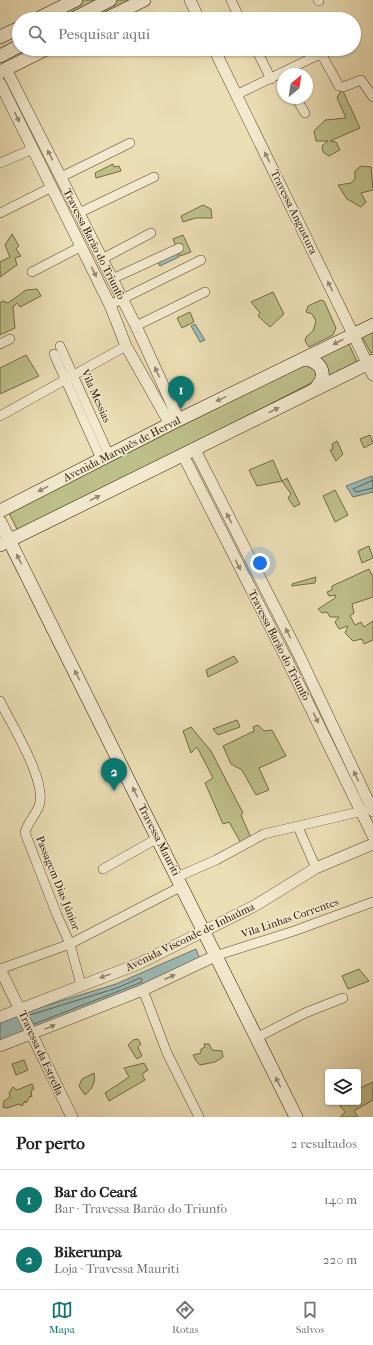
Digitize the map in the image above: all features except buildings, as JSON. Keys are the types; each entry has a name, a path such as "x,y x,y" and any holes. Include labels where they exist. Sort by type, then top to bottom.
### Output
{"main road":[{"path":"51,12 76,0"},
{"path":"87,12 110,0"},
{"path":"120,12 144,0"},
{"path":"0,37 12,31"},
{"path":"0,56 12,50"},
{"path":"3,70 32,56"},
{"name":"Avenida Marquês de Herval","path":"0,511 174,422 373,325"},
{"path":"305,359 317,364 322,373 322,380 315,389"},
{"path":"5,543 182,455 195,450 315,389 371,366"},
{"name":"Travessa Mauriti","path":"0,522 5,543 180,881 210,945 296,1117"}],"street":[{"path":"190,0 196,12"},
{"path":"231,0 237,12"},
{"name":"Travessa Angustura","path":"217,56 371,366"},
{"path":"260,56 271,79"},
{"path":"293,68 314,56"},
{"path":"320,56 323,57 339,86 343,87 361,80 373,97"},
{"name":"Travessa Barão do Triunfo","path":"3,70 61,177 136,326 174,422"},
{"path":"236,95 277,76"},
{"name":"Travessa Barão do Triunfo","path":"0,82 82,246 110,305 126,346 174,422"},
{"path":"299,104 304,113"},
{"path":"61,177 130,143"},
{"path":"0,163 33,149"},
{"path":"79,213 154,177"},
{"path":"0,214 52,187"},
{"path":"102,259 151,233"},
{"path":"32,272 82,246"},
{"path":"112,279 179,248"},
{"path":"110,305 123,300 201,260"},
{"path":"136,326 206,292"},
{"path":"0,344 10,339"},
{"name":"Vila Messias","path":"60,346 74,375 105,457"},
{"path":"0,416 126,346"},
{"path":"54,354 74,375"},
{"name":"Travessa Barão do Triunfo","path":"195,450 298,653 370,810 373,836"},
{"name":"Travessa Barão do Triunfo","path":"182,455 286,658 370,810"},
{"path":"286,658 298,653"},
{"name":"Passagem Dias Júnior","path":"0,701 37,776 41,790 39,806 26,826 25,833 70,944 81,985"},
{"path":"0,969 70,944 264,834 370,810"},
{"path":"298,827 316,868"},
{"path":"103,869 158,838"},
{"name":"Avenida Visconde de Inhaúma","path":"0,1046 143,990 210,945 256,905 316,868 373,844"},
{"name":"Vila Linhas Correntes","path":"210,945 294,931 373,902"},
{"name":"Avenida Visconde de Inhaúma","path":"0,1017 138,964 210,945"},
{"name":"Travessa da Estrella","path":"0,969 72,1117"},
{"path":"143,990 167,1053 199,1117"},
{"path":"256,1038 305,1013 343,998"}],"green space":[{"path":"82,0 103,0 79,12 57,12"},
{"path":"118,0 138,0 114,12 94,12"},
{"path":"342,89 360,128 330,141 336,142 340,150 329,156 323,152 322,146 328,141 316,141 314,131 325,120 346,118 337,98"},
{"path":"113,164 114,167 119,166 121,171 96,178 95,173"},
{"path":"361,166 371,167 373,190 361,193 366,202 361,207 347,199 338,185 351,183 355,179 355,171"},
{"path":"203,205 211,209 212,218 196,218 183,222 181,216"},
{"path":"12,234 19,246 16,249 21,256 15,258 17,265 0,277 0,262 10,257 5,245"},
{"path":"183,235 191,252 180,256 173,239"},
{"path":"37,289 41,296 20,307 17,303 13,307 15,328 0,335 0,303 2,301 8,303 26,290"},
{"path":"273,292 284,314 270,327 258,316 260,313 251,302"},
{"path":"321,300 324,301 336,328 333,335 309,347 305,341 306,337 313,331 316,321 312,314 306,312 308,306"},
{"path":"190,312 194,322 182,328 177,318"},
{"path":"373,329 373,352 371,353 361,335"},
{"path":"348,342 358,364 323,381 310,358"},
{"path":"26,355 39,376 0,394 0,368"},
{"path":"307,363 317,367 315,381 125,479 18,531 8,511"},
{"path":"370,435 373,443 364,448 360,439"},
{"path":"337,441 343,454 336,461 330,450 333,449 332,444"},
{"path":"273,460 282,481 257,486 249,470"},
{"path":"287,478 300,504 294,507 288,498 291,494 282,481"},
{"path":"335,490 348,515 335,522 323,496"},
{"path":"369,546 373,558 362,563 358,551"},
{"path":"369,569 373,577 373,597 352,604 354,613 350,616 355,625 361,622 364,627 373,621 373,640 364,644 362,639 353,641 345,633 348,626 339,629 335,622 339,617 330,617 327,612 322,613 318,609 335,598 336,595 329,596 327,592 332,590 332,586"},
{"path":"316,577 315,583 292,586 292,584"},
{"path":"234,656 238,662 208,677 206,670"},
{"path":"237,720 240,727 218,735 213,729"},
{"path":"258,725 264,731 272,730 286,756 259,768 269,790 256,795 242,770 231,764 223,746 254,731 253,727"},
{"path":"191,727 211,751 243,813 241,815 251,838 241,843 229,822 223,824 205,783 213,778 197,747 191,753 183,731"},
{"path":"359,969 369,981 348,989 342,976"},
{"path":"138,1039 141,1044 138,1047 142,1056 137,1059 128,1045 133,1040"},
{"path":"204,1044 209,1044 212,1050 222,1051 223,1057 215,1062 200,1065 193,1055 201,1053 201,1049 205,1047"},
{"path":"24,1060 28,1070 16,1075 12,1064"},
{"path":"144,1063 148,1070 142,1074 145,1080 109,1101 105,1093 129,1077 124,1068"},
{"path":"94,1073 93,1085 85,1095 79,1086 82,1079"},
{"path":"373,1082 373,1100 354,1111 358,1117 340,1117 345,1112 340,1105 361,1105 361,1088"},
{"path":"32,1084 34,1089 31,1091 32,1097 30,1096 26,1103 25,1101 22,1106 19,1104 7,1108 3,1107 4,1101 10,1097 9,1093 13,1087 17,1090"}],"water":[{"path":"177,253 179,257 160,266 157,262"},
{"path":"195,324 205,340 200,342 191,326"},
{"path":"372,476 373,492 353,497 346,486"},
{"path":"196,949 200,959 123,995 0,1041 0,1023 38,1008 116,984"}],"place":[{"name":"Bar do Ceará","path":"181,409"},
{"name":"Bikerunpa","path":"114,791"}]}
